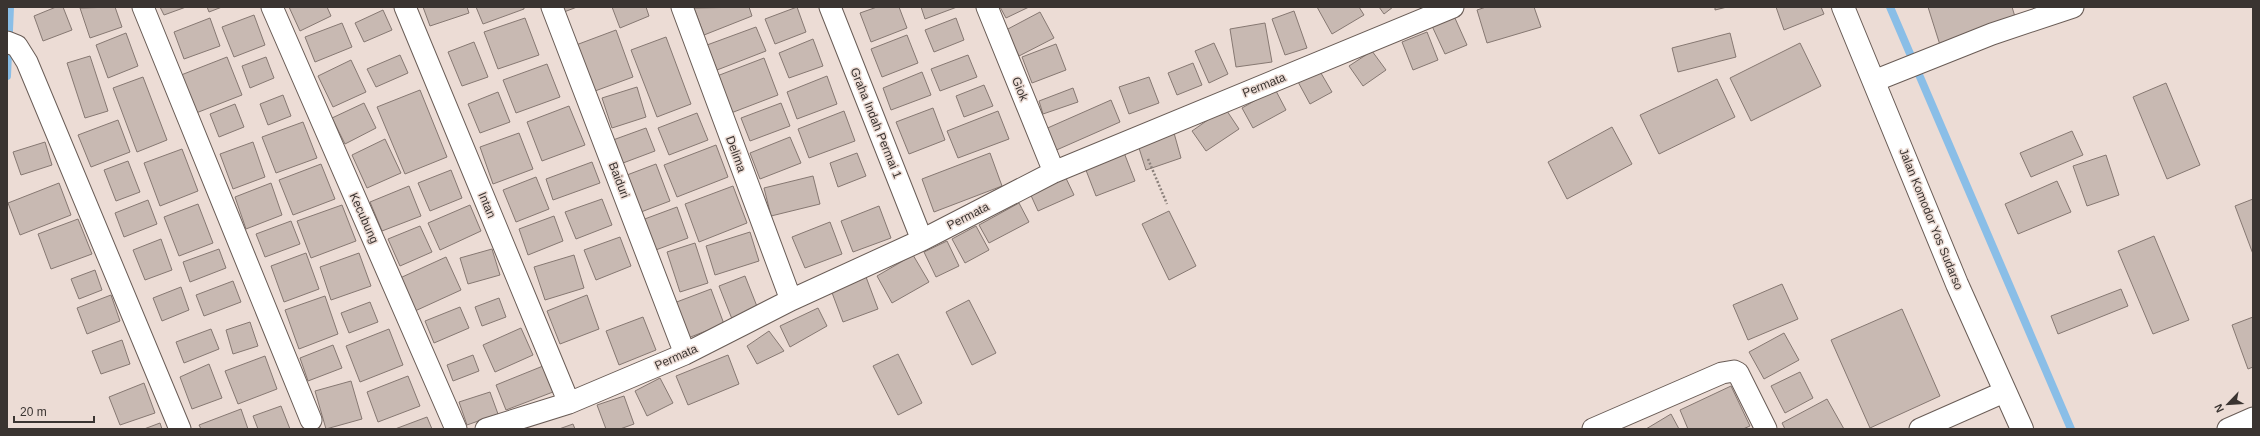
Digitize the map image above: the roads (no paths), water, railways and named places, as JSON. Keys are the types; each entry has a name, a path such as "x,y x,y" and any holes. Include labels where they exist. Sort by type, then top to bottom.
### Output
{"street":[{"path":"143,7 311,420"},
{"name":"Kecubung","path":"272,7 456,429"},
{"name":"Intan","path":"405,7 569,403"},
{"name":"Baiduri","path":"552,7 685,354"},
{"name":"Delima","path":"682,7 791,300"},
{"name":"Graha Indah Permai 1","path":"830,7 922,240"},
{"name":"Giok","path":"987,7 1054,172"},
{"name":"Permata","path":"486,429 569,403 685,354 791,300 922,240 1054,172 1453,7"},
{"name":"Jalan Komodor Yos Sudarso","path":"1843,7 1957,284 2004,392 2022,429"},
{"path":"1874,81 1992,34 2073,7"},
{"path":"12,44 27,62 180,429"},
{"path":"1594,429 1722,373 1734,371 1738,373 1766,429"},
{"path":"1920,429 2004,392"},
{"path":"2228,429 2253,418"}],"waterway":[{"path":"7,76 10,7"},
{"path":"1890,7 2071,429"}]}
